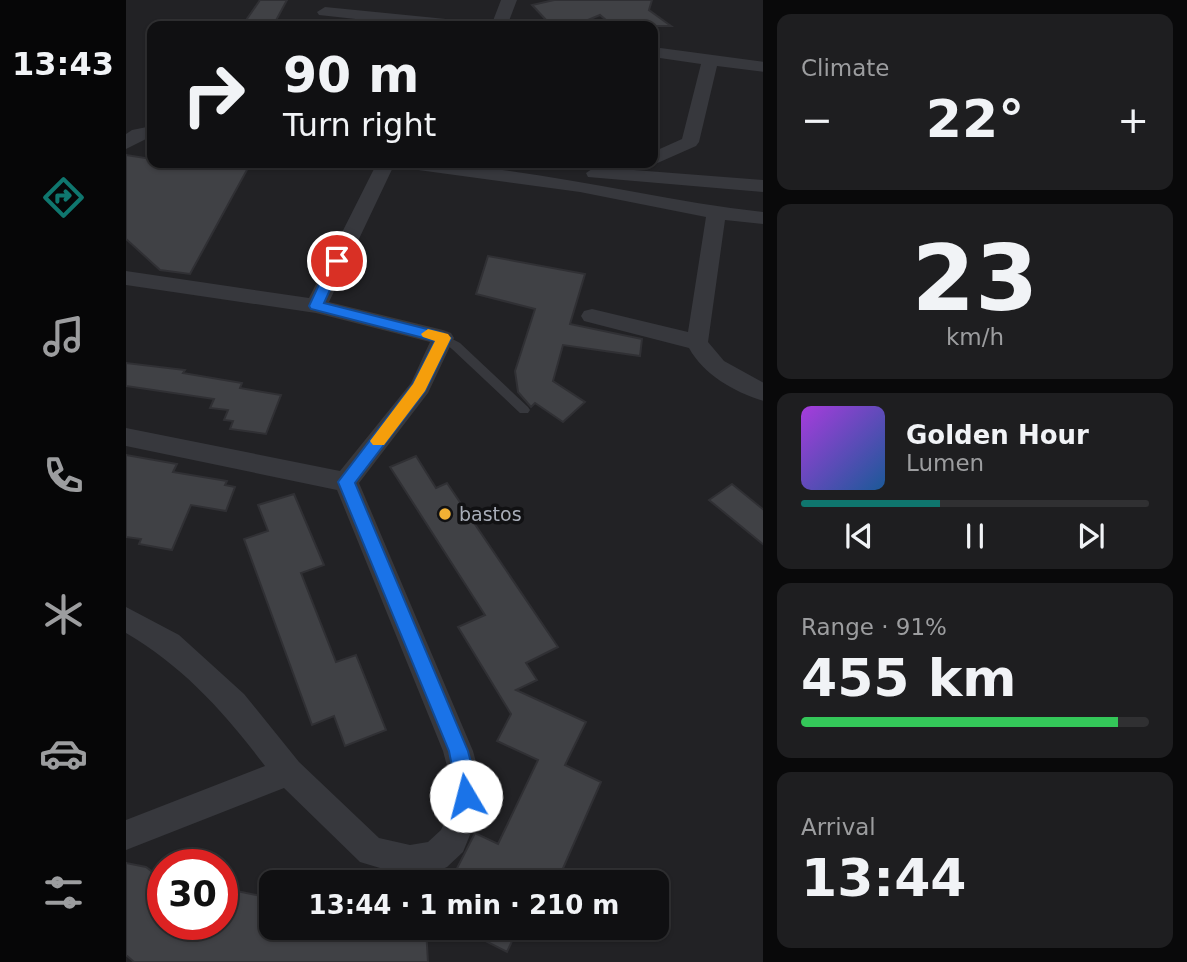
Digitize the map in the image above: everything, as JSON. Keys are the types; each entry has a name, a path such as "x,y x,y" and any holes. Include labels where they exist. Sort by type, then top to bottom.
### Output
{"street":[{"path":"501,21 509,0"},
{"path":"325,12 416,21"},
{"path":"658,52 763,67"},
{"path":"658,157 690,142 710,60"},
{"path":"126,143 138,134 147,132"},
{"path":"316,306 384,168"},
{"path":"458,168 580,181 763,186"},
{"path":"564,168 580,181 716,213 763,218"},
{"path":"580,181 622,168"},
{"path":"716,213 697,342 701,352 711,363 763,392"},
{"path":"126,278 316,306 443,338 419,387 346,482"},
{"path":"592,316 697,342"},
{"path":"126,437 346,482"},
{"path":"126,619 169,644 234,703 288,772 371,851 410,860 436,856 452,841 465,810 466,781 458,751 346,482"},
{"path":"126,835 288,772"}],"lane":[{"path":"443,338 456,346 524,410"}],"shaded area":[{"name":"bastos","path":"126,0 763,0 763,962 126,962"}],"building":[{"path":"260,0 287,0 276,21 245,21"},
{"path":"554,0 652,0 649,10 671,26 658,26 658,21 607,21 600,15 586,21 547,21 532,5"},
{"path":"126,155 147,158 147,168 248,168 190,274 160,270 126,239"},
{"path":"488,256 585,274 570,324 642,339 640,356 563,345 553,381 585,402 563,422 535,403 531,407 518,392 515,371 535,309 476,294"},
{"path":"126,363 185,370 183,373 242,383 240,388 281,395 266,434 230,429 233,421 224,420 228,410 210,408 214,399 126,386"},
{"path":"126,455 177,464 173,472 227,481 225,485 235,487 226,511 191,505 172,550 139,544 141,539 126,537"},
{"path":"416,456 436,488 447,483 558,647 526,663 537,680 516,690 586,722 565,765 601,782 562,870 456,870 475,833 498,844 538,760 497,741 511,714 458,627 485,615 390,467"},
{"path":"732,484 763,509 763,544 709,500"},
{"path":"294,494 324,565 301,573 336,662 356,655 386,730 345,746 334,716 312,725 244,539 268,531 258,505"},
{"path":"126,863 147,868 147,940 238,940 238,891 259,896 259,940 427,940 428,962 134,962 126,955"},
{"path":"484,940 512,940 507,952"}],"slow traffic":[{"path":"378,441 419,387 443,338 428,334"}],"place":[{"name":"bastos","path":"445,514"}],"route":[{"path":"337,261 316,306 443,338 419,387 346,482 458,751 466,781 466,796"}]}
